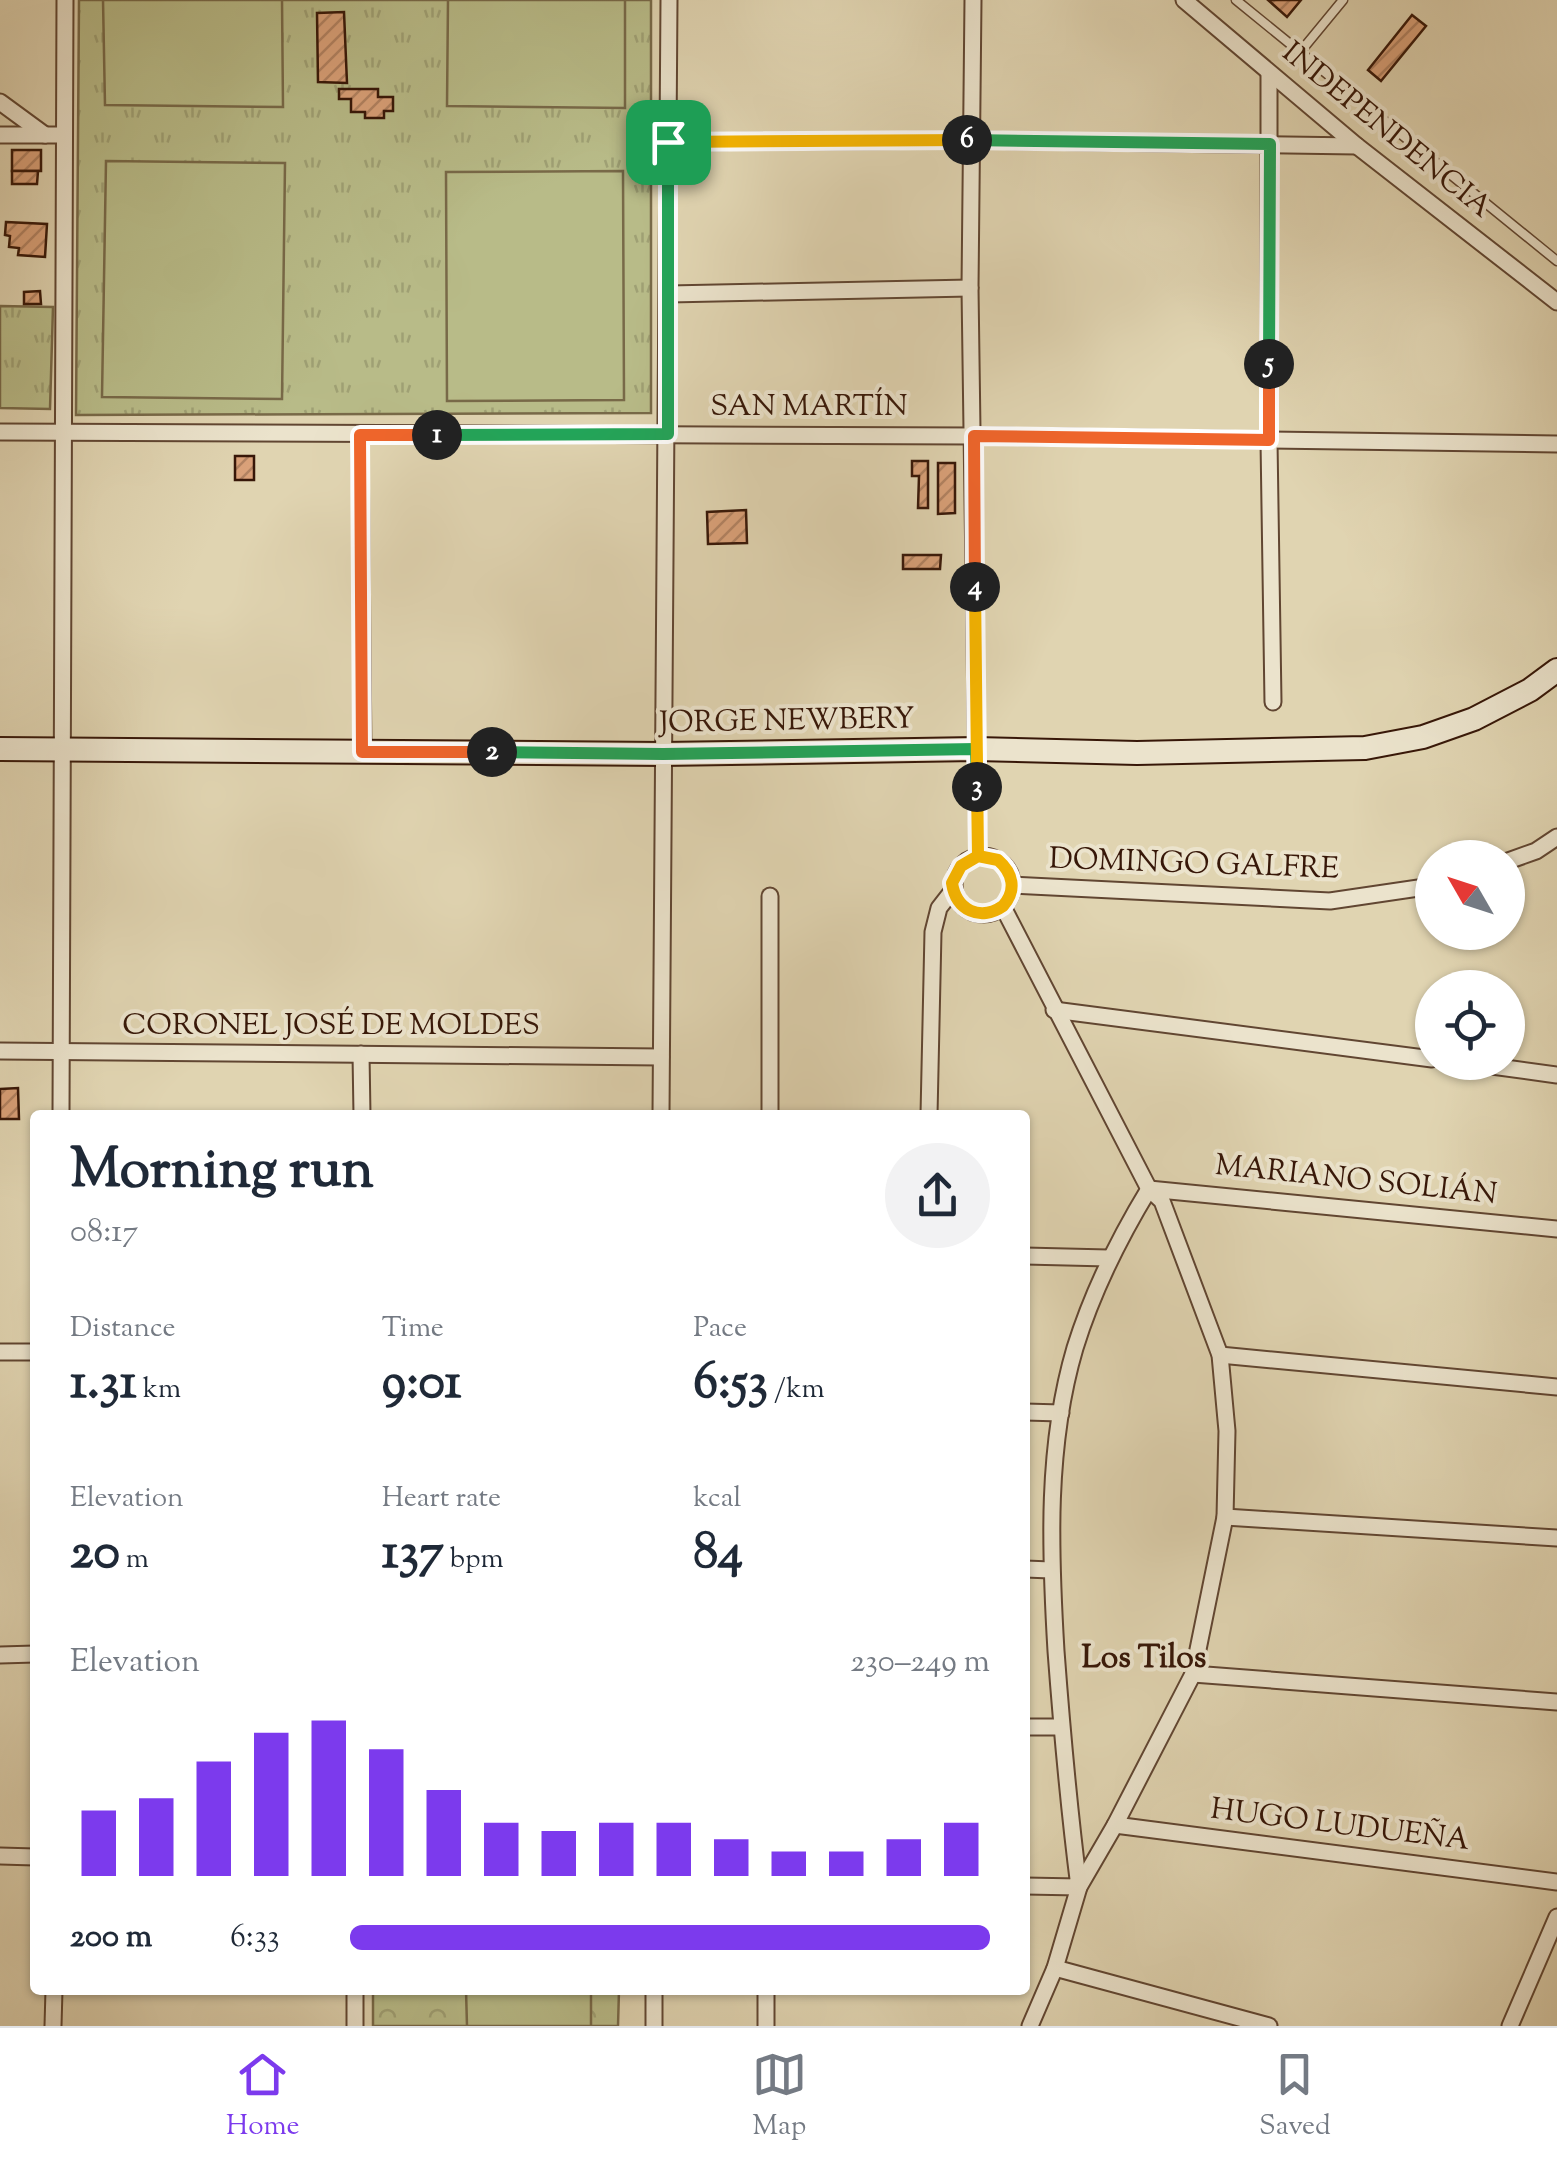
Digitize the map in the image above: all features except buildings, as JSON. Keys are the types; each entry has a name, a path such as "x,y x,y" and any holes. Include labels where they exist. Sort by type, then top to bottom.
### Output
{"main road":[{"name":"JORGE NEWBERY","path":"0,749 663,754 976,749 1137,753 1365,748 1423,738 1474,720 1530,690 1557,670"}],"street":[{"path":"61,1110 65,0"},
{"path":"660,1110 669,0"},
{"path":"973,0 970,288 978,856"},
{"name":"INDEPENDENCIA","path":"1184,0 1356,146 1557,302"},
{"path":"1269,74 1274,702"},
{"path":"0,102 45,135"},
{"path":"0,135 63,135"},
{"path":"668,142 974,140 1356,146"},
{"path":"669,294 970,288"},
{"name":"SAN MARTÍN","path":"0,432 974,436 1557,444"},
{"path":"360,435 362,752"},
{"path":"1525,855 1557,837"},
{"path":"978,856 998,860 1012,886 1003,906 995,912 976,914 960,903 952,883 961,866 978,856"},
{"name":"DOMINGO GALFRE","path":"1012,886 1330,901 1415,888"},
{"path":"929,1110 934,932 939,908 953,890"},
{"path":"770,896 770,1110"},
{"path":"1003,906 1149,1189 1162,1202 1220,1356 1228,1430 1225,1517 1193,1674 1079,1887 1055,1968 1030,2026"},
{"path":"1054,1010 1415,1057"},
{"name":"CORONEL JOSÉ DE MOLDES","path":"0,1051 661,1057"},
{"path":"361,1054 362,1110"},
{"path":"1525,1070 1557,1074"},
{"path":"1079,1887 1061,1727 1051,1570 1052,1495 1061,1413 1075,1349 1108,1258 1149,1189"},
{"name":"MARIANO SOLIÁN","path":"1149,1189 1557,1229"},
{"path":"1030,1256 1108,1258"},
{"path":"0,1352 30,1352"},
{"path":"1220,1356 1557,1387"},
{"path":"1030,1412 1061,1413"},
{"path":"1225,1517 1557,1538"},
{"path":"1030,1570 1051,1570"},
{"path":"0,1654 30,1654"},
{"path":"1193,1674 1557,1702"},
{"path":"1030,1727 1061,1727"},
{"name":"HUGO LUDUEÑA","path":"1115,1825 1557,1882"},
{"path":"0,1856 30,1857"},
{"path":"1030,1886 1079,1887"},
{"path":"1510,2026 1557,1916"},
{"path":"1055,1968 1269,2026"},
{"path":"52,2026 54,1995"},
{"path":"355,1995 355,2026"},
{"path":"654,1995 654,2026"},
{"path":"766,1995 766,2026"}],"lane":[{"path":"1236,0 1557,260"},
{"path":"1302,51 1343,0"}],"green space":[{"path":"79,0 651,0 651,413 76,415"},
{"path":"103,0 282,0 283,107 105,105"},
{"path":"448,0 625,0 625,108 447,106"},
{"path":"106,161 285,163 282,399 102,397"},
{"path":"623,171 624,400 447,401 446,172"},
{"path":"0,306 53,307 50,409 0,408"},
{"path":"373,1995 619,1995 618,2026 373,2026"},
{"path":"466,1995 591,1995 591,2026 467,2026"}],"district":[{"name":"Los Tilos","path":"1144,1659"}],"route":[{"path":"668,142 668,434 360,435 362,752 663,754 976,749 978,856 988,856 1006,866 1012,886 1008,900 995,912 976,914 966,910 952,883 961,866 978,856 974,436 1269,440 1270,144 974,140 668,142"}]}
